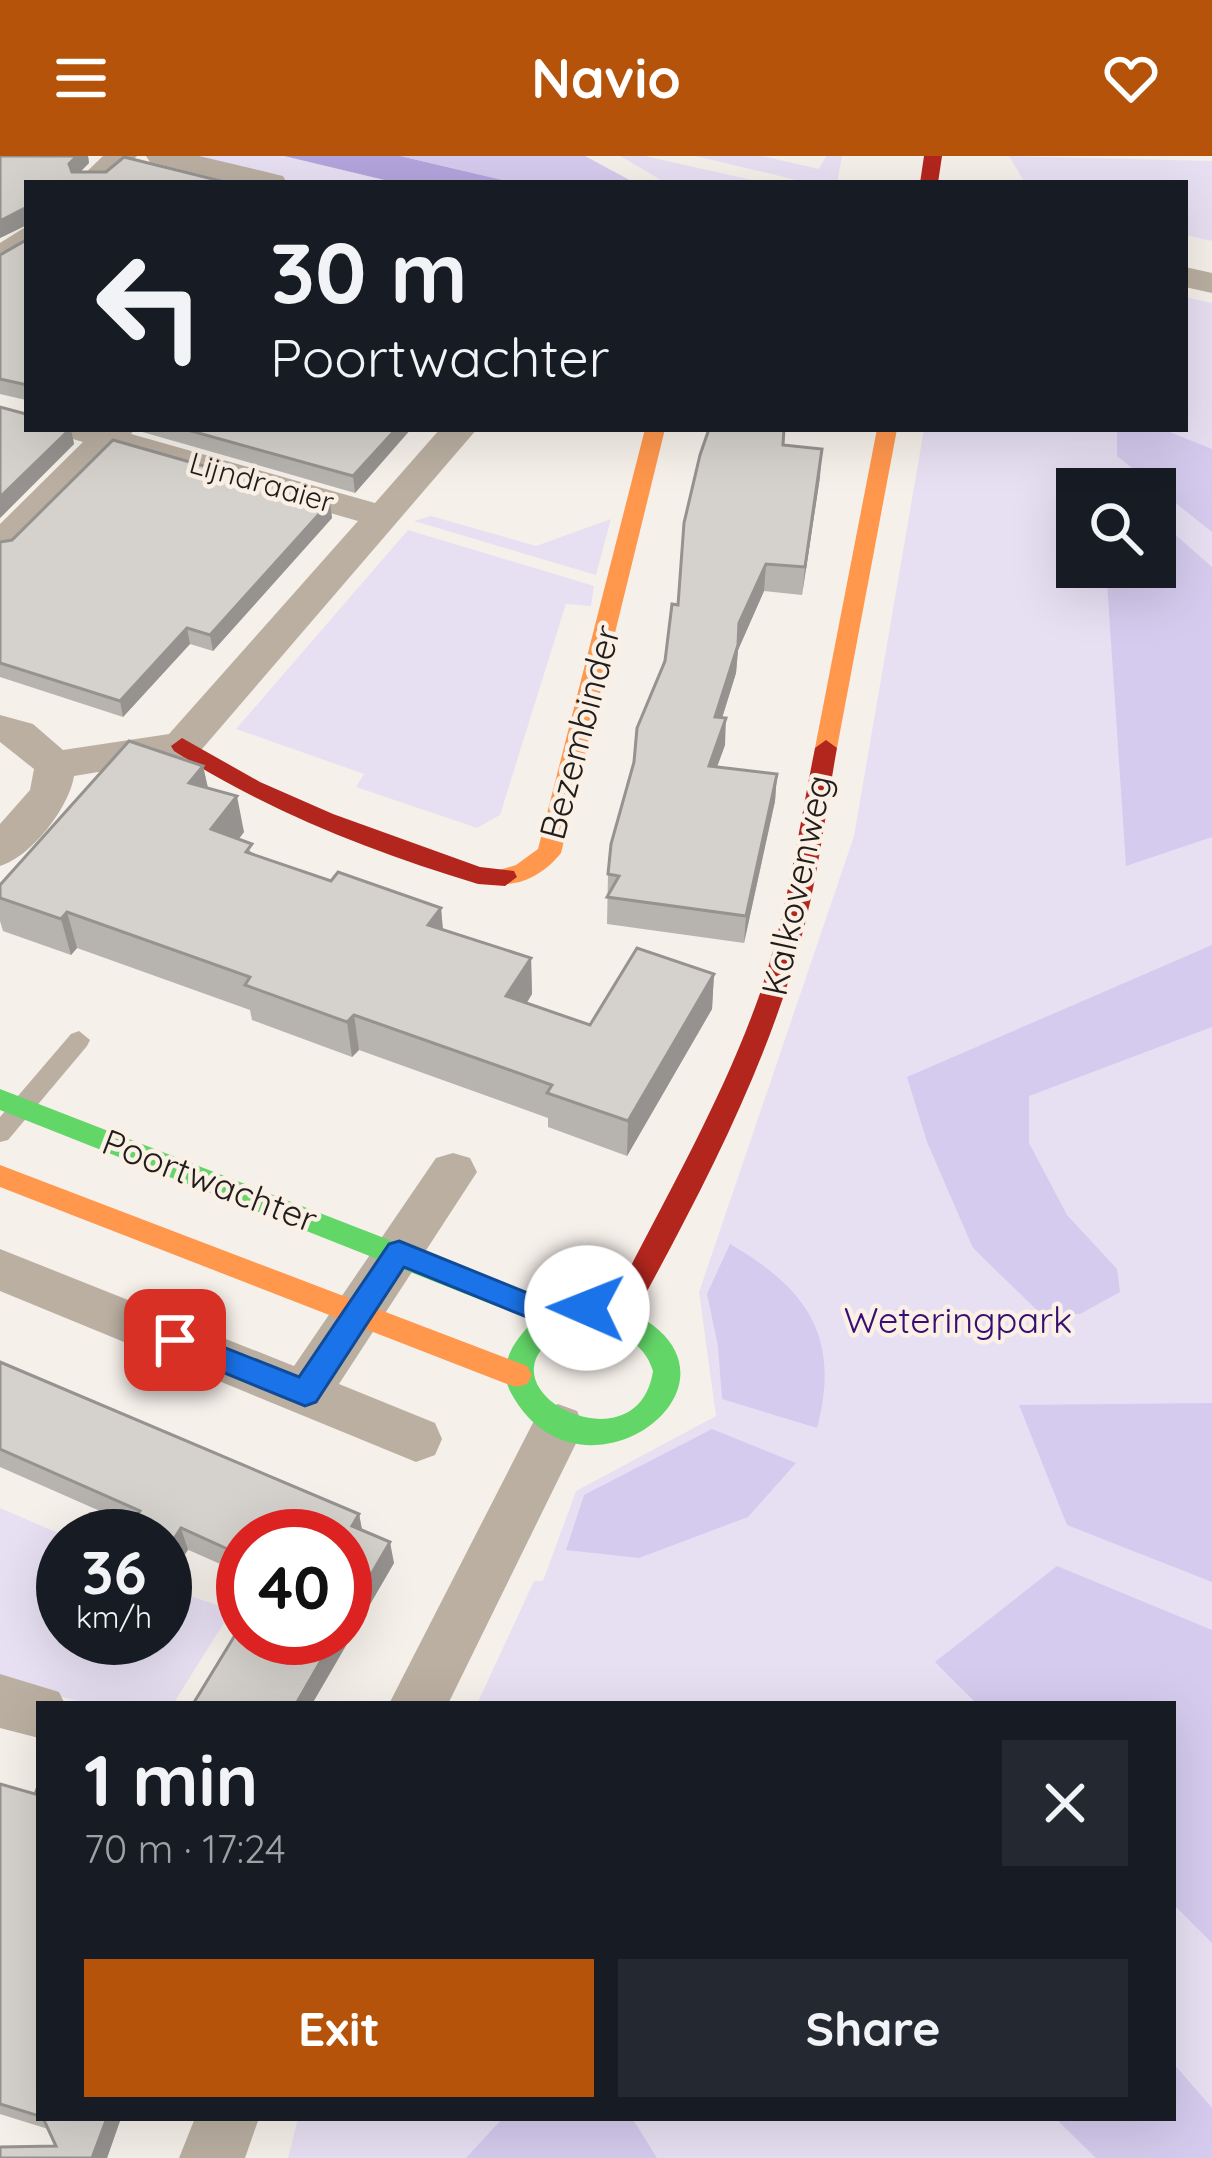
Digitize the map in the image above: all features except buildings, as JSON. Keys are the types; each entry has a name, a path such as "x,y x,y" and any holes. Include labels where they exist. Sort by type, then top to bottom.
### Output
{"street":[{"path":"94,180 122,156"},
{"path":"161,156 260,180"},
{"path":"0,259 24,239"},
{"path":"0,545 100,432"},
{"name":"Lijndraaier","path":"100,432 378,515"},
{"path":"55,765 182,746 378,515 455,432"},
{"name":"Bezembinder","path":"182,746 214,770 309,812 478,875 500,879 534,869 549,853 654,432"},
{"name":"Kalkovenweg","path":"621,1312 722,1128 766,1020 788,943 885,432"},
{"path":"0,728 20,734 55,765"},
{"path":"0,851 50,794 55,765"},
{"name":"Poortwachter","path":"11,1103 554,1316"},
{"path":"305,1393 453,1172"},
{"name":"Poortwachter","path":"0,1176 517,1375"},
{"path":"0,1269 416,1439"},
{"path":"587,1308 621,1312 651,1332 665,1361 661,1393 641,1418 626,1427 592,1434 558,1426 529,1406 517,1375 526,1341 554,1316 587,1308"},
{"path":"420,1701 558,1426"},
{"path":"0,1701 36,1710"},
{"path":"212,2158 226,2121"}],"lane":[{"path":"0,1133 11,1103 79,1040"}],"green space":[{"path":"184,156 284,156 384,180 282,180"},
{"path":"620,156 645,156 752,180 661,180"},
{"path":"695,156 762,156 819,169 826,156 842,156 838,180 796,180"},
{"path":"1009,156 1212,161 1212,241 1188,236 1188,180 1023,180"},
{"name":"Weteringpark","path":"1188,298 1212,303 1212,2158 288,2158 297,2121 1176,2121 1176,1701 478,1701 534,1581 543,1581 576,1491 716,1416 699,1292 854,836 923,432 1188,432"},
{"path":"431,516 536,546 611,519 596,575 414,521"},
{"path":"408,530 594,586 591,606 566,604 500,815 477,828 356,787 364,774 236,729"},
{"path":"0,1508 36,1524 36,1665 192,1665 192,1597 216,1605 216,1635 175,1701 77,1701 0,1681"}],"shaded area":[{"path":"284,156 400,156 502,180 384,180"},
{"path":"400,156 585,156 629,180 502,180"},
{"path":"1117,432 1170,432 1212,449 1212,532 1176,503 1176,468 1132,468 1117,456"},
{"path":"1176,535 1212,567 1212,837 1126,866 1107,588 1176,588"},
{"path":"1212,945 1212,1027 1029,1096 1029,1143 1067,1215 1117,1269 1120,1292 1080,1314 1042,1315 973,1248 927,1142 907,1077"},
{"path":"730,1244 780,1279 812,1319 824,1368 817,1428 722,1399 707,1294"},
{"path":"1212,1403 1212,1582 1067,1525 1019,1405"},
{"path":"712,1429 796,1463 748,1517 639,1558 566,1550 584,1495"},
{"path":"1057,1566 1212,1630 1212,1943 1176,1907 1176,1701 974,1701 935,1662"},
{"path":"1176,2066 1212,2108 1212,2158 1096,2158 1058,2121 1176,2121"},
{"path":"500,2121 634,2121 657,2158 466,2158"}],"traffic: fast":[{"path":"0,1099 554,1316"},
{"path":"587,1308 638,1329 663,1355 668,1371 654,1406 624,1428 592,1433 560,1425 535,1407 520,1383 521,1356 542,1330 587,1308"}],"traffic: slow":[{"path":"505,877 525,871 549,853 654,432"},
{"path":"826,748 886,432"},
{"path":"0,1176 517,1375"}],"traffic: jam":[{"path":"929,180 933,156"},
{"path":"182,746 288,805 478,875 505,877"},
{"path":"621,1313 714,1134 755,1042 799,897 826,748"}],"route":[{"path":"175,1340 305,1393 399,1252 554,1316 587,1308"}]}
